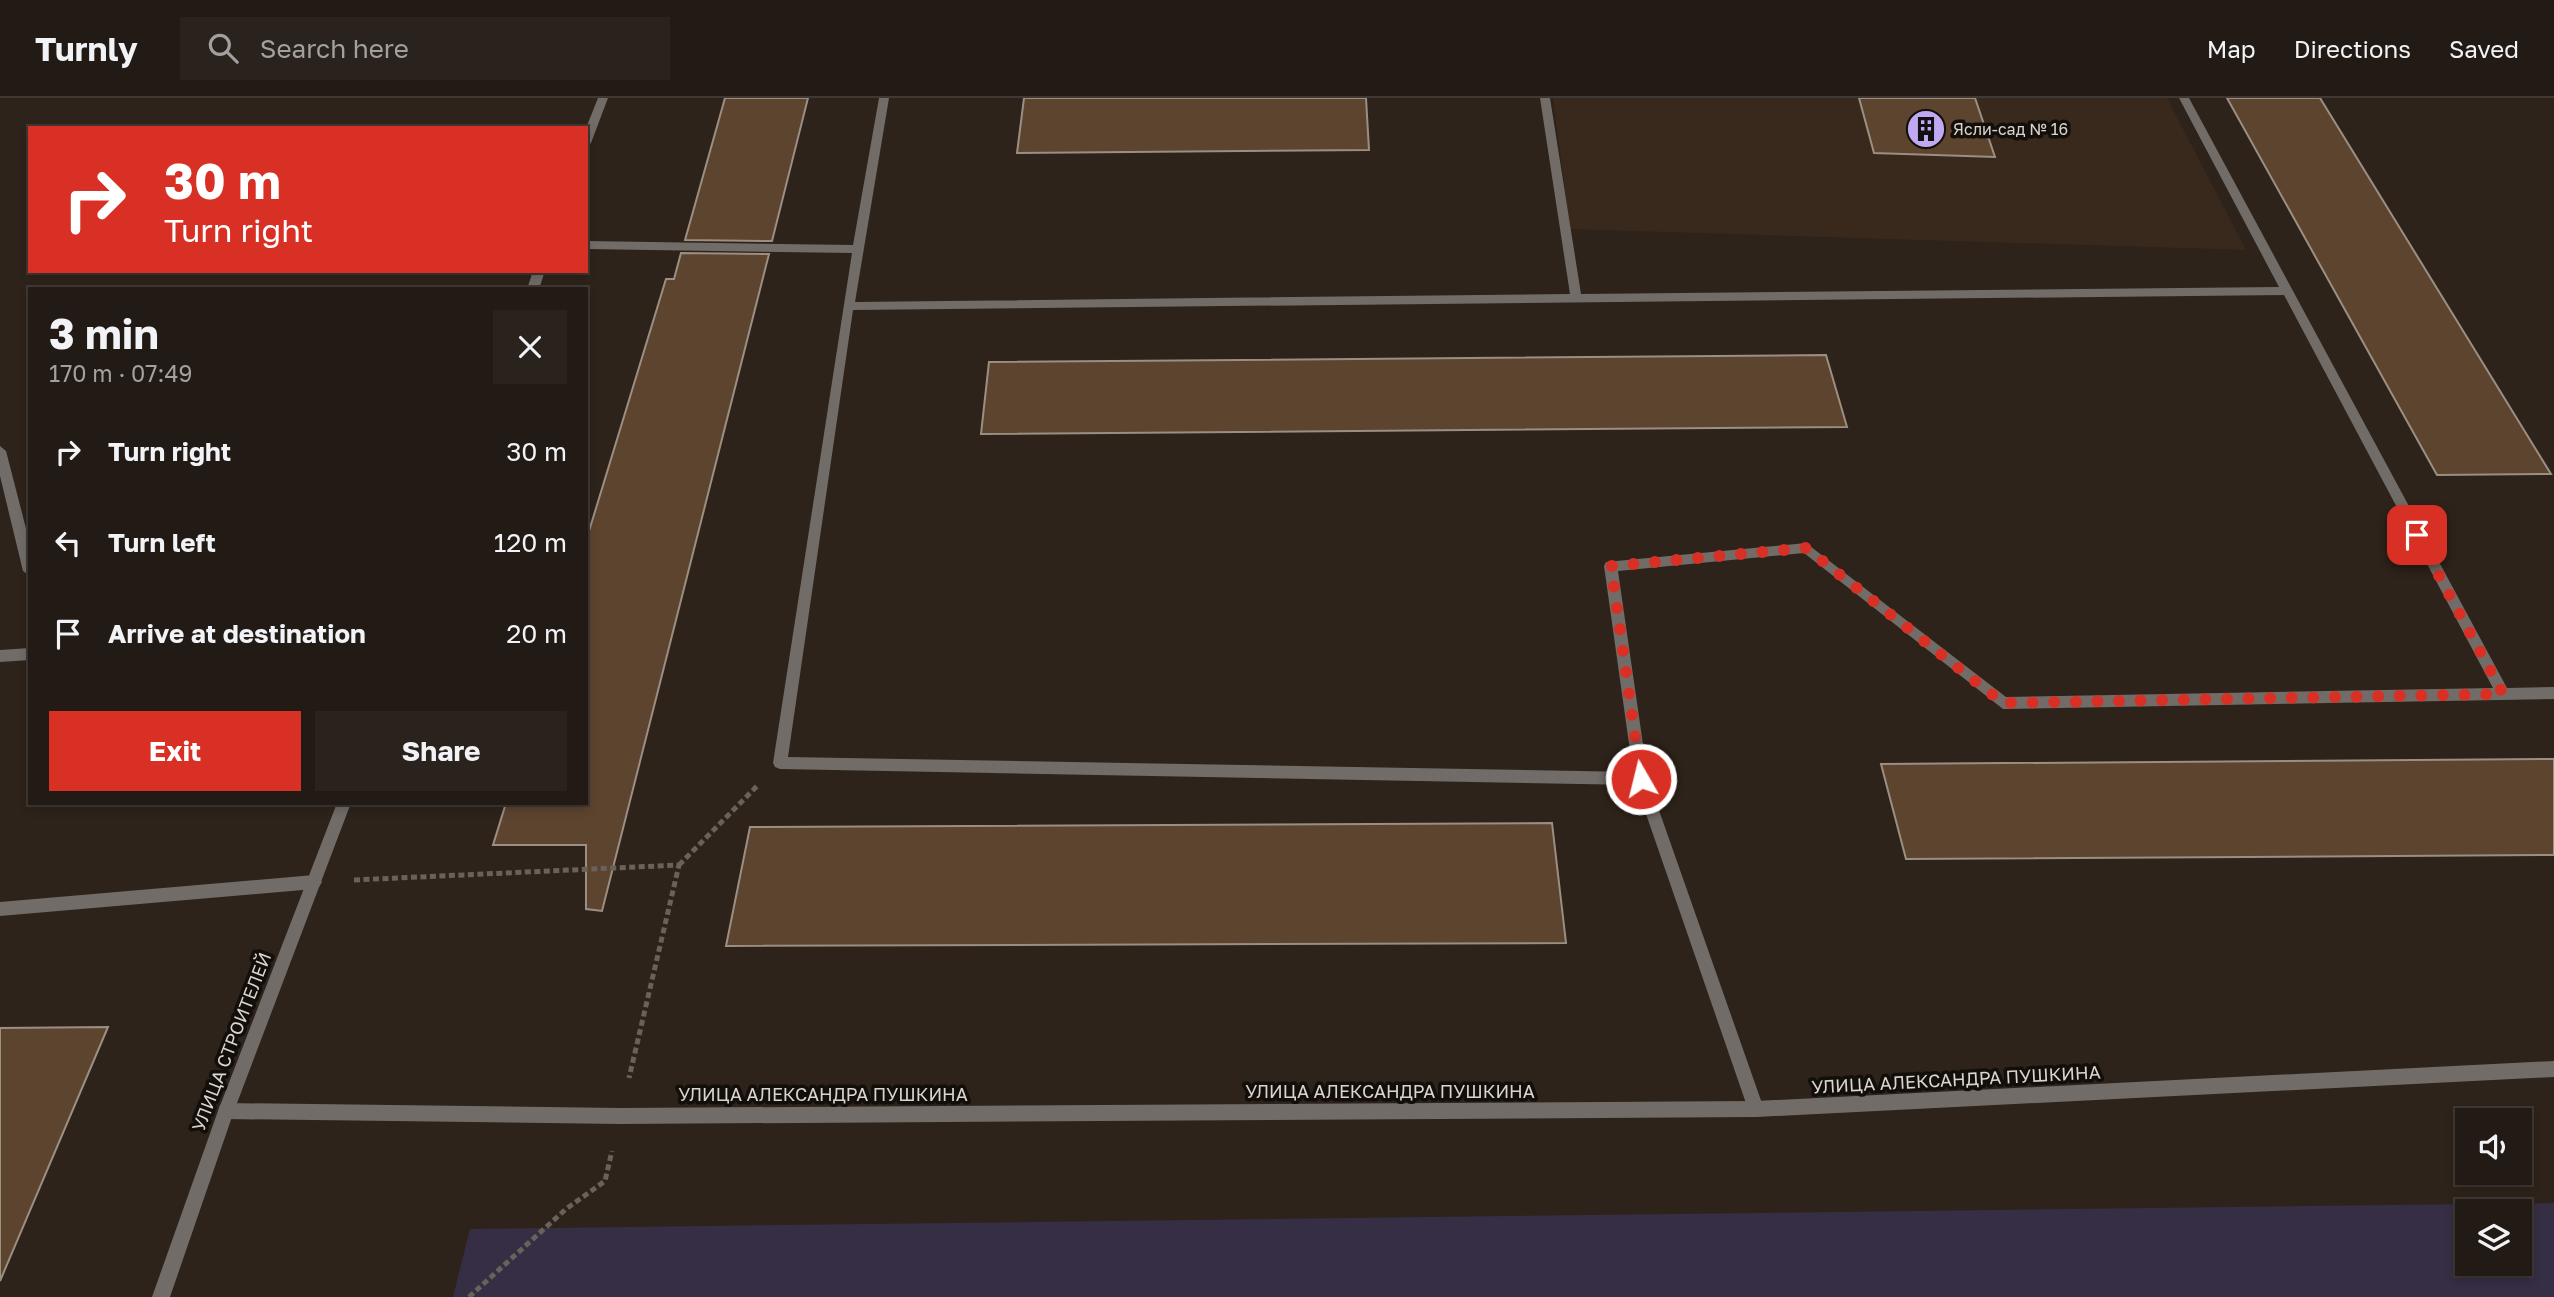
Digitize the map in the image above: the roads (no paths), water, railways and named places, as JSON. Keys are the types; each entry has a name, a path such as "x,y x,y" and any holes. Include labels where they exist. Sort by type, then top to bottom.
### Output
{"street":[{"path":"588,138 603,98"},
{"path":"884,98 848,306 780,763 1641,779"},
{"path":"1545,98 1576,298"},
{"path":"2184,98 2503,694"},
{"path":"588,245 858,249"},
{"path":"848,306 2287,290"},
{"path":"0,451 28,563"},
{"path":"1756,1109 1641,779 1611,566 1806,548 2003,703 2554,693"},
{"path":"0,656 28,654"},
{"name":"УЛИЦА СТРОИТЕЛЕЙ","path":"161,1297 226,1111 343,805"},
{"path":"0,909 314,882"},
{"name":"УЛИЦА АЛЕКСАНДРА ПУШКИНА","path":"226,1111 620,1116 1756,1109 2554,1069"}],"place":[{"name":"Ясли-сад № 16","path":"1926,129"}]}
